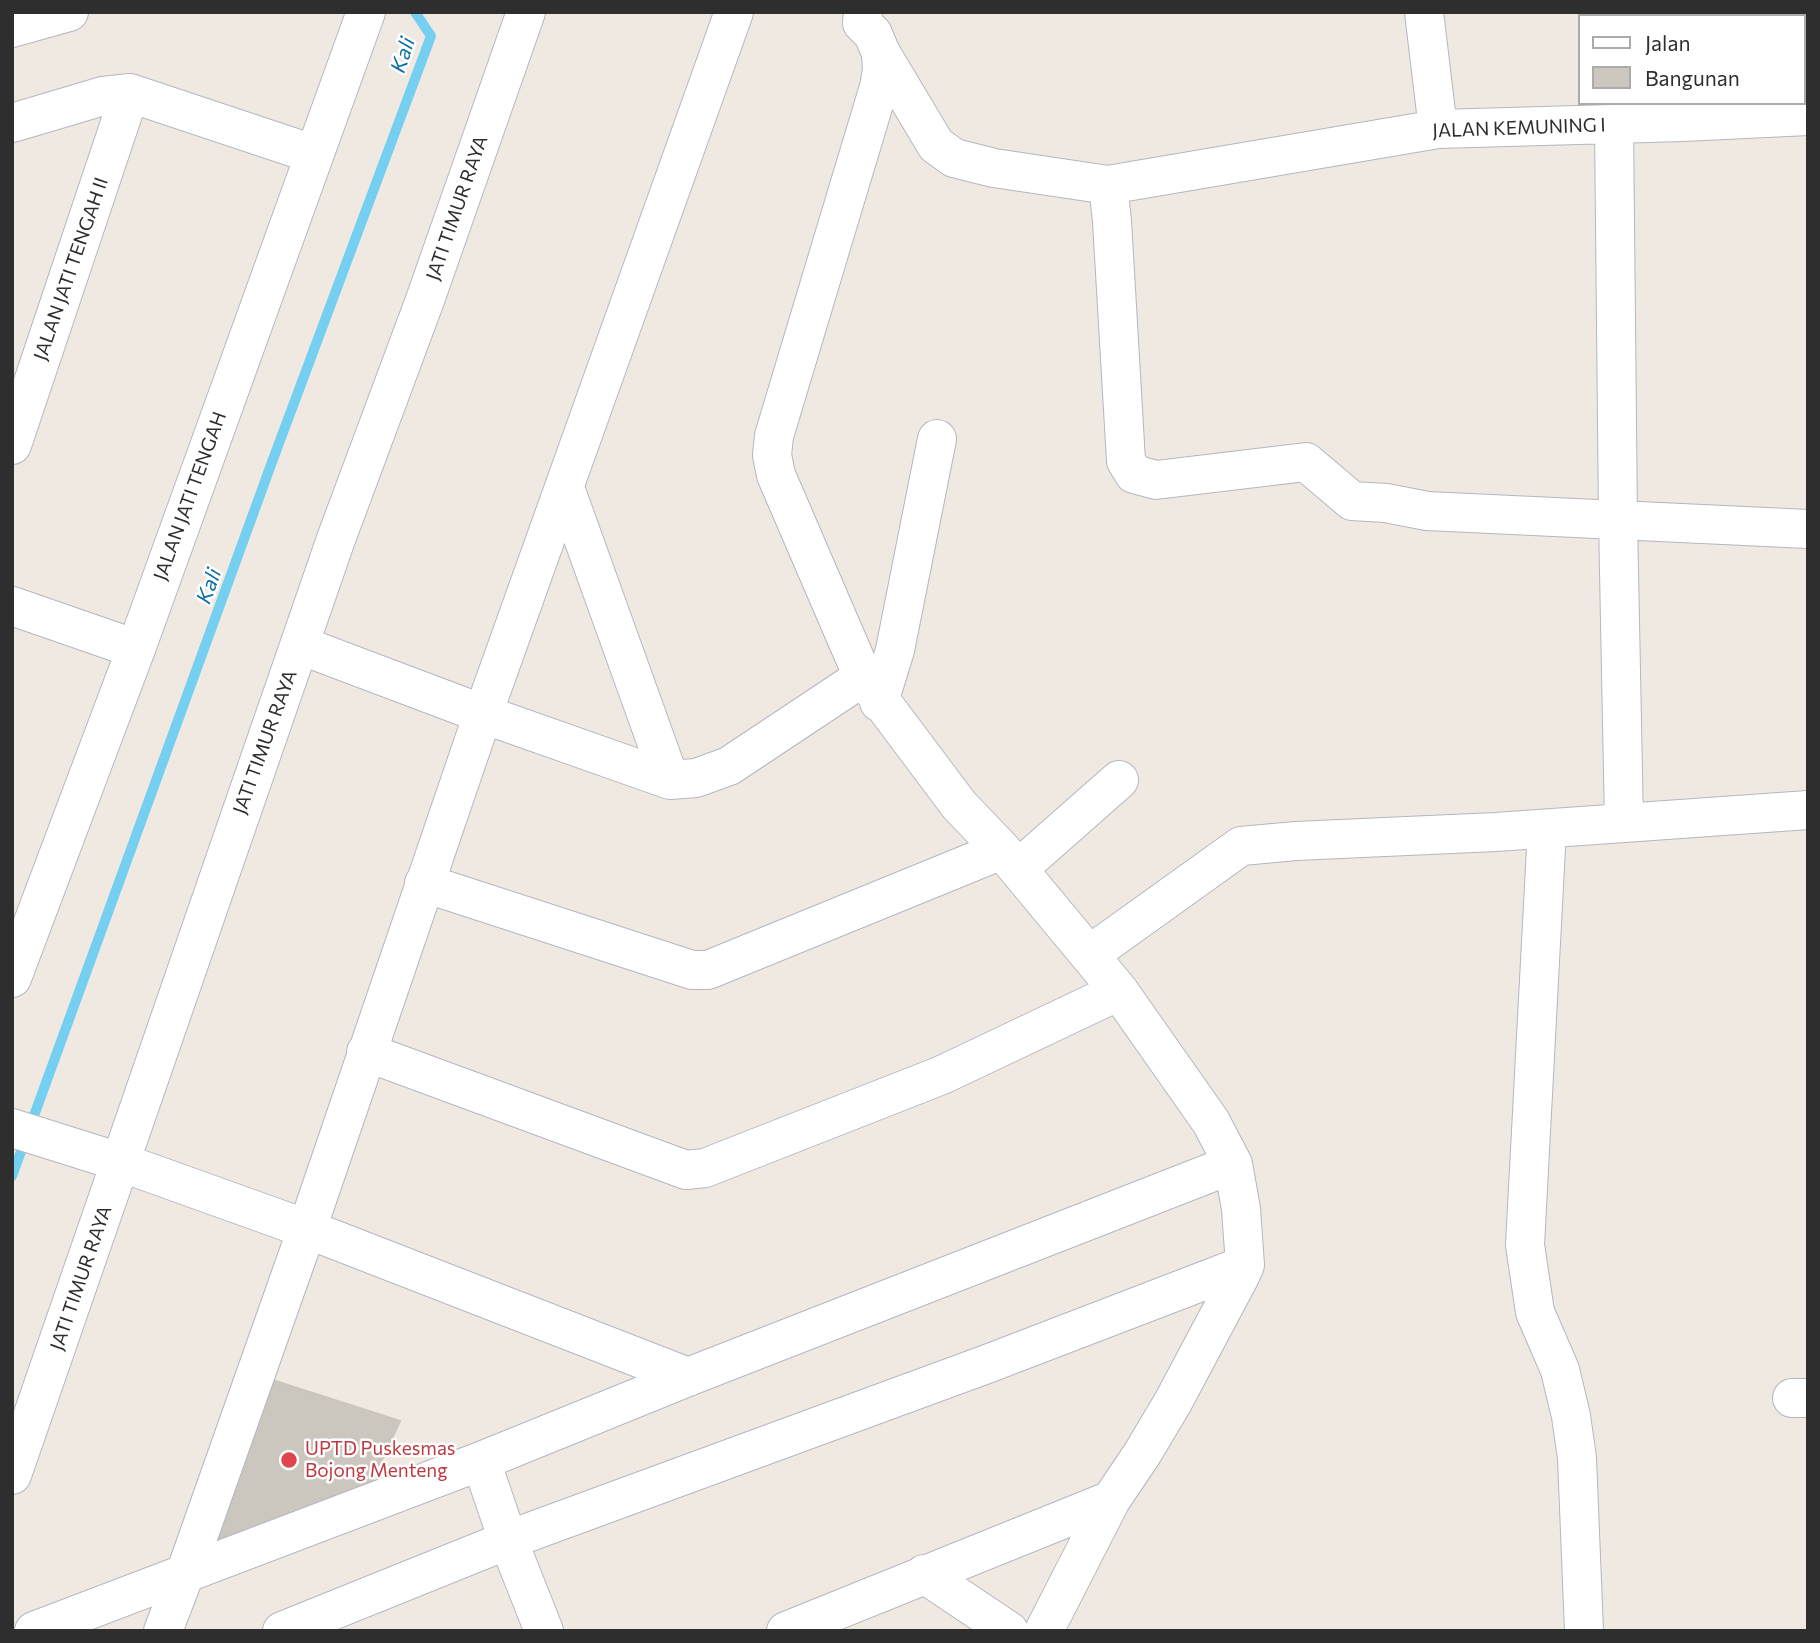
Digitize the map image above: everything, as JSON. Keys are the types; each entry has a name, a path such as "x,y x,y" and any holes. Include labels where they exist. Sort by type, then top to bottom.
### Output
{"street":[{"path":"12,28 69,12"},
{"name":"JALAN JATI TENGAH","path":"12,978 136,649 190,492 264,297 366,12"},
{"name":"JATI TIMUR RAYA","path":"12,1475 104,1157 223,859 335,539 416,323 526,12"},
{"path":"163,1631 307,1229 483,713 734,12"},
{"name":"JALAN KEMUNING I","path":"863,12 862,23 873,34 881,53 936,145 954,158 994,168 1108,185 1438,130 1808,116"},
{"path":"1424,12 1438,130"},
{"path":"881,53 879,87 774,436 772,455 776,475 871,689 958,805 1010,860 1119,991 1211,1122 1233,1164 1241,1209 1245,1265 1173,1402 1111,1500 1044,1631"},
{"path":"12,123 103,96 130,93 313,154"},
{"name":"JALAN JATI TENGAH II","path":"12,444 130,93"},
{"path":"1614,124 1624,823"},
{"path":"1108,185 1126,461 1134,474 1156,480 1306,462 1352,501 1387,503 1427,511 1808,529"},
{"path":"300,645 670,780 696,778 729,766 871,689 895,650 937,439"},
{"path":"565,488 670,780"},
{"path":"12,606 136,649"},
{"path":"424,883 692,970 708,970 1010,860 1119,780"},
{"path":"1088,956 1241,846 1547,829 1808,810"},
{"path":"1547,829 1525,1245 1535,1312 1560,1370 1571,1416 1577,1458 1584,1631"},
{"path":"366,1052 686,1170 705,1168 942,1075 1119,991"},
{"path":"12,1128 104,1157 307,1229 688,1377"},
{"path":"34,1631 481,1461 1233,1164"},
{"path":"282,1631 508,1540 987,1364 1245,1265"},
{"path":"481,1461 508,1540 544,1631"},
{"path":"786,1631 843,1619 924,1574 1111,1500"},
{"path":"924,1574 1009,1631"}],"building":[{"path":"266,1378 400,1421 366,1494 207,1549"}],"waterway":[{"name":"Kali","path":"12,1176 272,462 431,36 415,12"}],"place":[{"name":"UPTD Puskesmas Bojong Menteng","path":"289,1460"}]}
